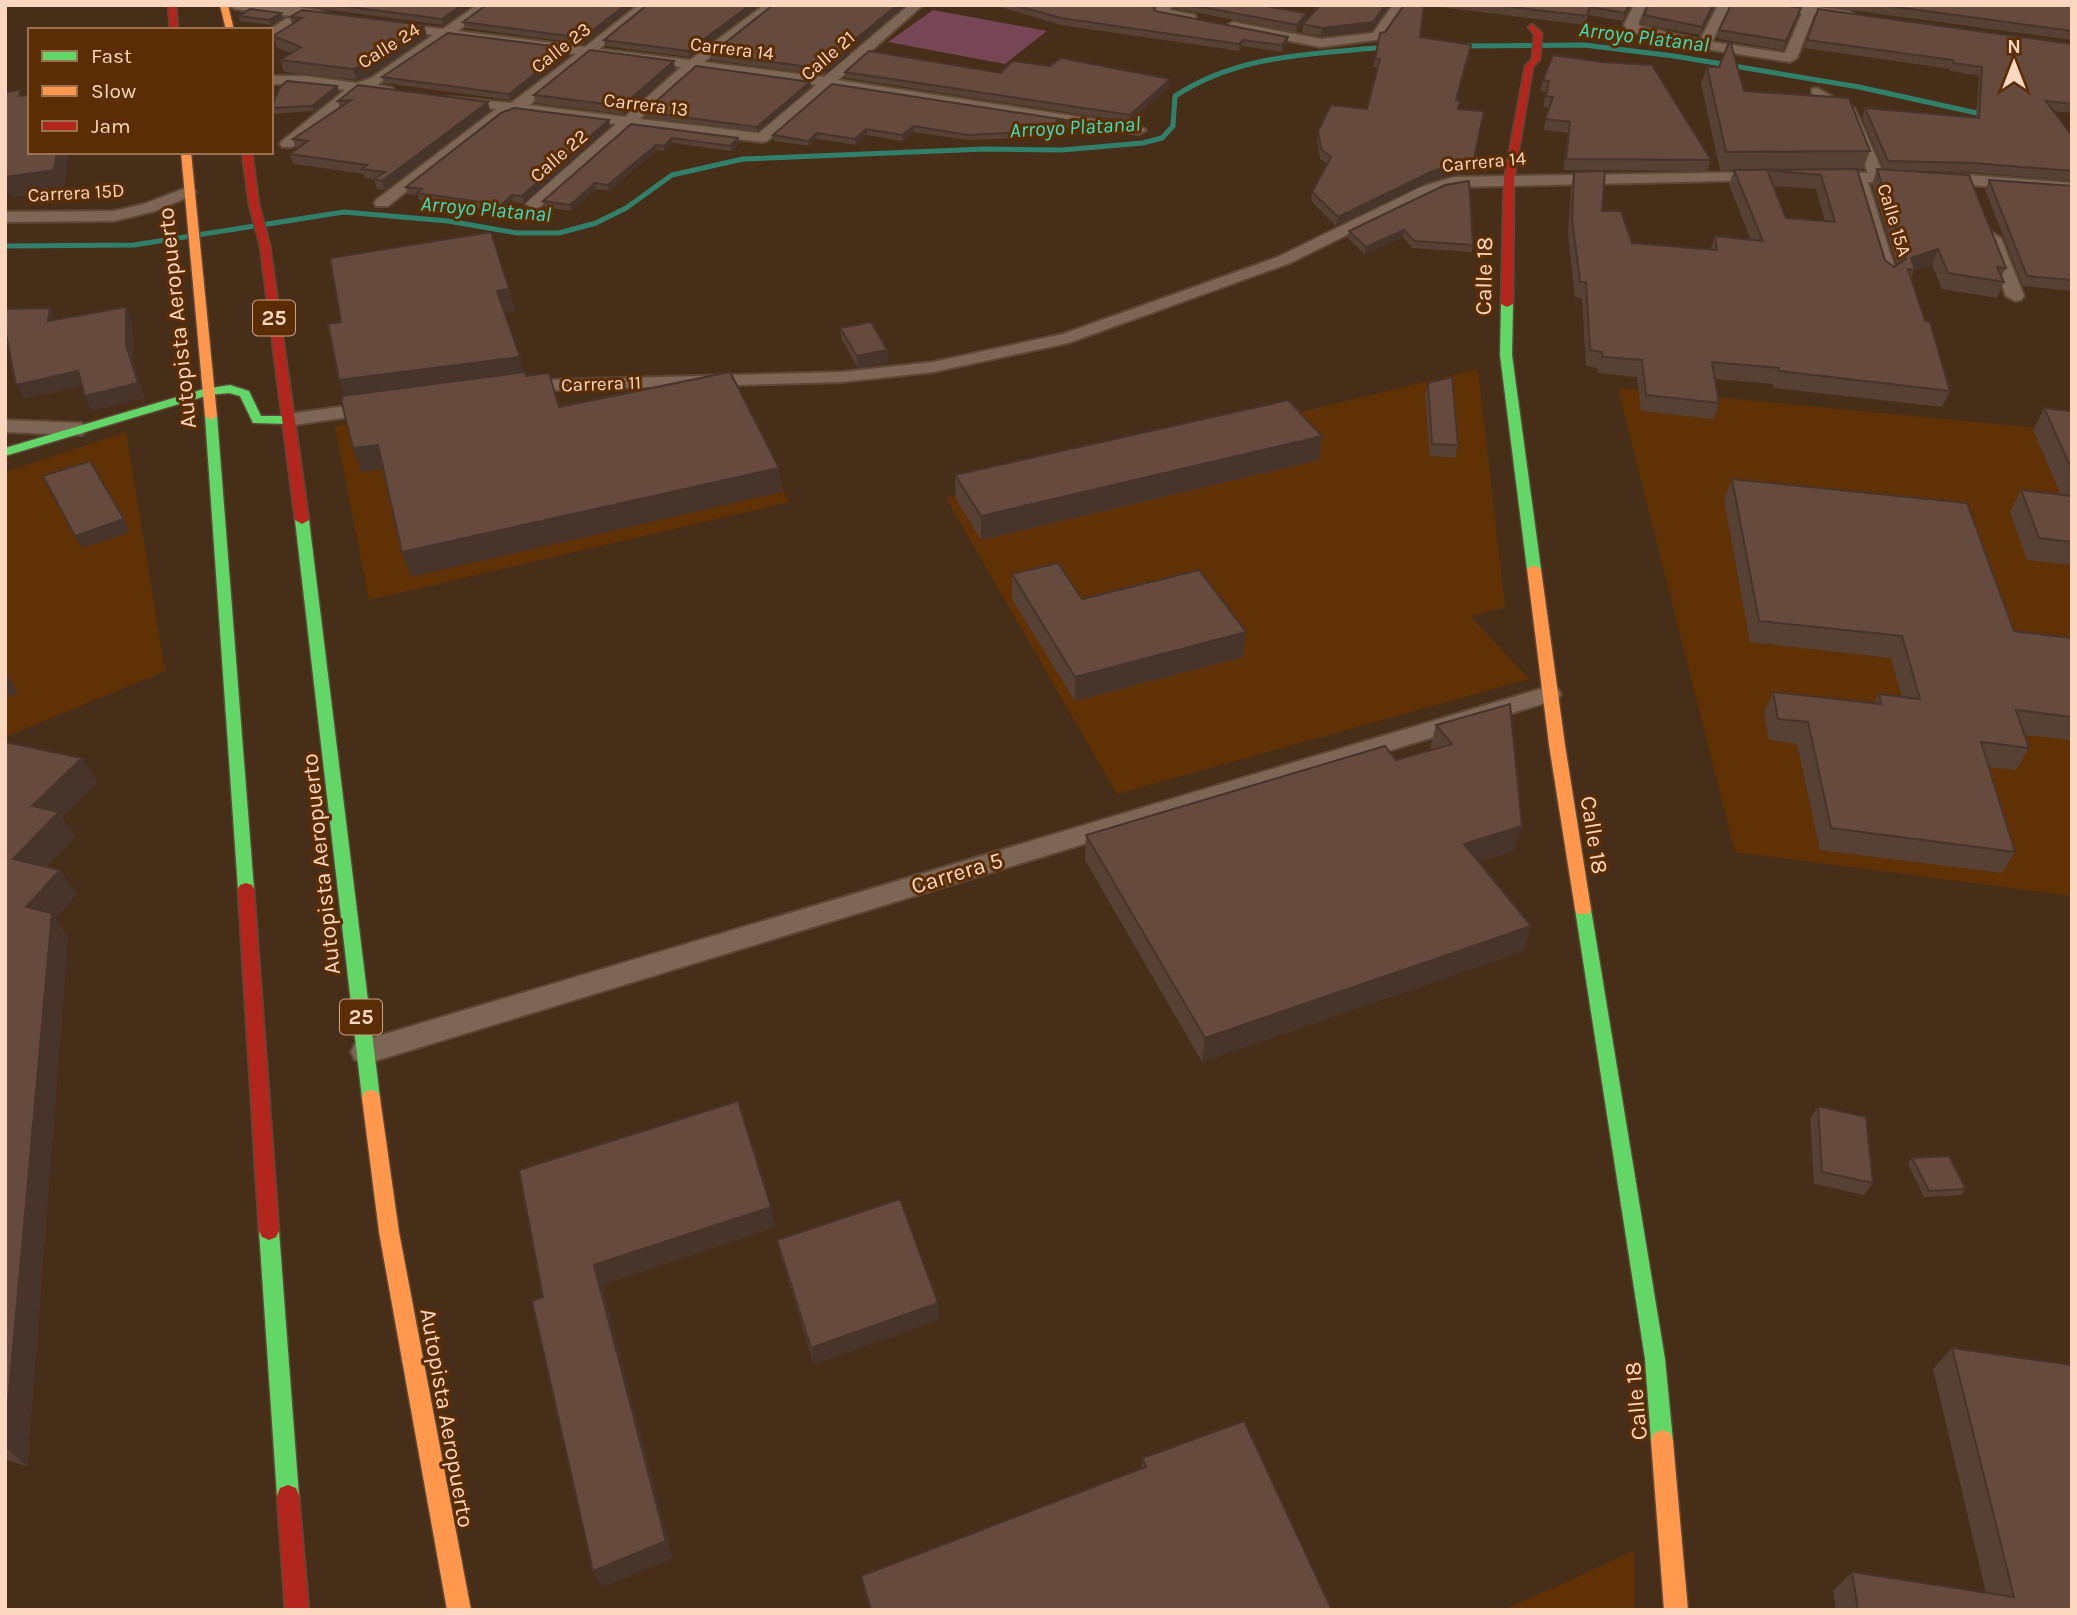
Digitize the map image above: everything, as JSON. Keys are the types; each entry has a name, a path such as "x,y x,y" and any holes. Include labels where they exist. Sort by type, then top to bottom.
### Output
{"main road":[{"path":"172,5 174,28"},
{"path":"224,5 230,28"},
{"name":"Calle 18","path":"1528,66 1518,58 1533,6"},
{"name":"Calle 18","path":"1526,36 1537,51 1536,60 1528,66 1509,179 1506,355 1550,694 1655,1359 1676,1610"},
{"name":"Autopista Aeropuerto","path":"187,154 189,215 206,349 239,779 297,1610"},
{"name":"Autopista Aeropuerto","path":"247,154 254,204 265,246 286,420 317,628 365,1052 389,1232 459,1610"},
{"path":"5,452 208,392 240,390 248,398 257,420 286,420"}],"street":[{"path":"235,5 343,19"},
{"path":"273,33 316,5"},
{"name":"Calle 24","path":"404,44 461,5"},
{"name":"Calle 24","path":"374,64 355,78 358,88 376,81 486,5"},
{"name":"Calle 23","path":"504,110 568,49 625,5"},
{"name":"Calle 23","path":"382,203 646,5"},
{"name":"Calle 22","path":"534,204 692,65 772,5"},
{"name":"Calle 21","path":"765,137 917,5"},
{"path":"1163,9 1208,22 1321,43 1377,36 1400,5"},
{"path":"1640,5 1630,24 1635,29 1704,45 1790,58 1811,7"},
{"path":"1704,45 1724,5"},
{"path":"1767,5 1811,7 1865,17"},
{"name":"Carrera 14","path":"383,24 827,82 1139,130"},
{"path":"273,80 305,80 410,94"},
{"path":"286,144 358,88"},
{"name":"Calle 15A","path":"1817,92 1850,112 1877,177"},
{"name":"Carrera 13","path":"436,98 504,110 627,122 755,139 765,137"},
{"path":"1805,177 1859,176 1973,187 2070,191"},
{"name":"Calle 15A","path":"1859,176 1889,275"},
{"name":"Carrera 14","path":"933,366 1068,338 1185,297 1284,260 1439,185 1469,180 1509,179 1778,177"},
{"name":"Carrera 15D","path":"5,217 114,216 149,208 188,192"},
{"path":"1985,219 2015,296"},
{"name":"Carrera 11","path":"498,392 563,385 842,377 933,366"},
{"path":"286,420 390,406"},
{"path":"5,426 81,429"},
{"name":"Carrera 5","path":"365,1052 1550,694"}],"shaded area":[{"path":"933,10 1047,31 1005,64 888,42"},
{"path":"1478,369 1505,607 1470,616 1529,679 1117,794 946,498"},
{"path":"1618,388 2072,431 2072,896 1735,852"},
{"path":"734,391 789,502 369,600 335,426 431,409 556,393 568,426"},
{"path":"126,432 165,671 5,737 5,472"},
{"path":"1634,1551 1634,1610 1504,1610"}],"building":[{"path":"335,5 462,5 442,19"},
{"path":"486,5 625,5 583,38 463,22"},
{"path":"647,5 750,5 688,51 604,40"},
{"path":"773,5 897,5 846,47 849,47 825,69 711,54"},
{"path":"1014,5 1153,5 1155,11 1288,37 1282,45 1243,40 1239,44 1061,18"},
{"path":"1191,5 1260,5 1306,13 1297,25"},
{"path":"1320,5 1385,5 1373,22 1322,28 1303,24"},
{"path":"1404,5 1424,5 1420,37 1471,45 1456,100 1460,101 1458,109 1484,111 1473,163 1435,170 1338,217 1312,192 1331,157 1321,149 1318,131 1331,105 1367,109 1380,59 1375,59 1380,33 1385,32"},
{"path":"1496,5 1629,5 1625,13 1590,7 1587,16"},
{"path":"1648,5 1713,5 1702,27 1644,15"},
{"path":"1731,5 1784,5 1801,8 1786,41 1719,30"},
{"path":"1881,5 2072,5 2072,31"},
{"path":"250,9 281,13 269,20 239,16"},
{"path":"1818,9 2072,44 2072,104 2046,101 2072,136 2072,171 1974,163 1888,161 1865,108 1979,118 1982,67 1953,63 1953,60 1807,40"},
{"path":"302,10 424,25 366,64 353,69 280,60 301,47 273,36 302,18 290,17"},
{"path":"448,33 568,48 509,94 382,77"},
{"path":"1730,40 1744,91 1849,98 1870,151 1726,152 1707,67 1719,67"},
{"path":"590,50 674,61 622,106 534,95"},
{"path":"869,51 1001,73 1012,61 1050,66 1061,58 1170,79 1130,115 845,72"},
{"path":"1553,55 1652,65 1711,160 1566,159 1570,122 1545,119 1553,97 1546,96 1549,81 1543,80"},
{"path":"696,66 810,82 757,127 644,112"},
{"path":"287,81 337,86 312,106 273,108 280,87"},
{"path":"832,84 1111,127 1057,121 1050,129 1036,127 1028,132 967,135 914,126 902,135 866,129 855,139 817,133 808,141 773,135"},
{"path":"358,85 488,102 382,181 374,179 385,172 362,169 367,165 290,154 308,141 293,139 351,100 338,101"},
{"path":"20,90 19,96 28,95 28,154 57,154 54,170 5,177 5,92"},
{"path":"514,108 609,120 522,196 512,195 501,205 417,193 422,189 406,187 501,113"},
{"path":"631,124 738,138 730,146 672,138 664,146 656,145 608,185 595,183 570,205 543,201"},
{"path":"1857,169 1885,260 1894,267 1906,259 1877,169 1969,175 2006,268 1997,267 2004,282 1948,273 1938,249 1911,258 1915,270 1908,269 1925,321 1930,322 1950,391 1779,371 1779,368 1712,362 1719,403 1646,395 1642,360 1603,357 1602,352 1590,350 1586,282 1580,282 1572,219 1574,172 1605,171 1602,211 1621,211 1632,243 1717,250 1715,236 1763,241 1734,170","holes":["1767,170 1821,175 1835,222 1786,218"]},
{"path":"1989,180 2072,186 2072,280 2027,276"},
{"path":"1469,181 1473,245 1414,241 1404,230 1366,247 1349,231 1445,185"},
{"path":"491,232 509,289 497,291 520,357 339,380 328,324 341,322 330,258"},
{"path":"126,307 126,345 138,383 85,396 78,371 16,385 5,329 5,309 50,308 48,321"},
{"path":"871,322 887,350 857,356 840,328"},
{"path":"525,372 526,376 549,373 559,407 730,372 779,468 402,552 378,445 353,448 342,396"},
{"path":"1452,377 1458,445 1432,444 1428,383"},
{"path":"1288,400 1322,436 981,516 955,475"},
{"path":"2044,408 2072,411 2072,470"},
{"path":"90,461 124,519 75,536 43,476"},
{"path":"1732,479 1967,503 2014,631 2072,638 2072,717 2016,710 2029,748 1981,742 2015,852 1831,828 1808,722 1778,719 1773,692 1881,704 1879,694 1920,699 1902,636 1759,621"},
{"path":"2021,490 2072,496 2072,542 2039,538"},
{"path":"1058,563 1082,599 1199,570 1246,632 1075,677 1012,574"},
{"path":"1510,704 1522,826 1464,844 1531,926 1205,1038 1086,835 1385,746 1396,760 1452,744 1436,725"},
{"path":"5,742 82,758 32,806 59,812 13,859 60,870 26,907 52,913 5,1437"},
{"path":"738,1101 771,1207 594,1265 666,1541 593,1571 532,1301 543,1297 519,1170"},
{"path":"1818,1106 1866,1117 1873,1183 1822,1172"},
{"path":"1949,1156 1966,1189 1929,1191 1912,1158"},
{"path":"900,1199 938,1303 811,1348 777,1240"},
{"path":"1952,1348 2072,1365 2072,1610 1858,1610 1852,1572 2014,1597"},
{"path":"1244,1421 1331,1608 871,1610 861,1576 1146,1467 1143,1458"}],"waterway":[{"name":"Arroyo Platanal","path":"1460,46 1584,45 1674,56 1859,87 1986,115"},
{"name":"Arroyo Platanal","path":"5,246 134,245 344,212 448,221 517,233 559,233 596,223 626,208 672,175 743,159 985,149 1062,150 1143,143 1162,138 1173,126 1175,96 1199,82 1277,58 1387,47"}],"traffic: fast":[{"path":"1507,304 1506,355 1534,569"},
{"path":"5,452 208,392 230,389 245,394 257,420 287,420"},
{"path":"211,416 246,889"},
{"path":"302,520 371,1098"},
{"path":"1583,909 1655,1359 1662,1441"},
{"path":"269,1231 288,1496"}],"traffic: slow":[{"path":"224,5 230,28"},
{"path":"186,154 211,416"},
{"path":"1534,569 1557,745 1583,909"},
{"path":"371,1098 389,1232 459,1610"},
{"path":"1662,1441 1676,1610"}],"traffic: jam":[{"path":"172,5 174,28"},
{"path":"1507,304 1509,179 1529,66 1536,60 1538,33 1532,27"},
{"path":"247,154 254,204 265,246 302,520"},
{"path":"246,889 269,1231"},
{"path":"288,1496 297,1610"}]}
